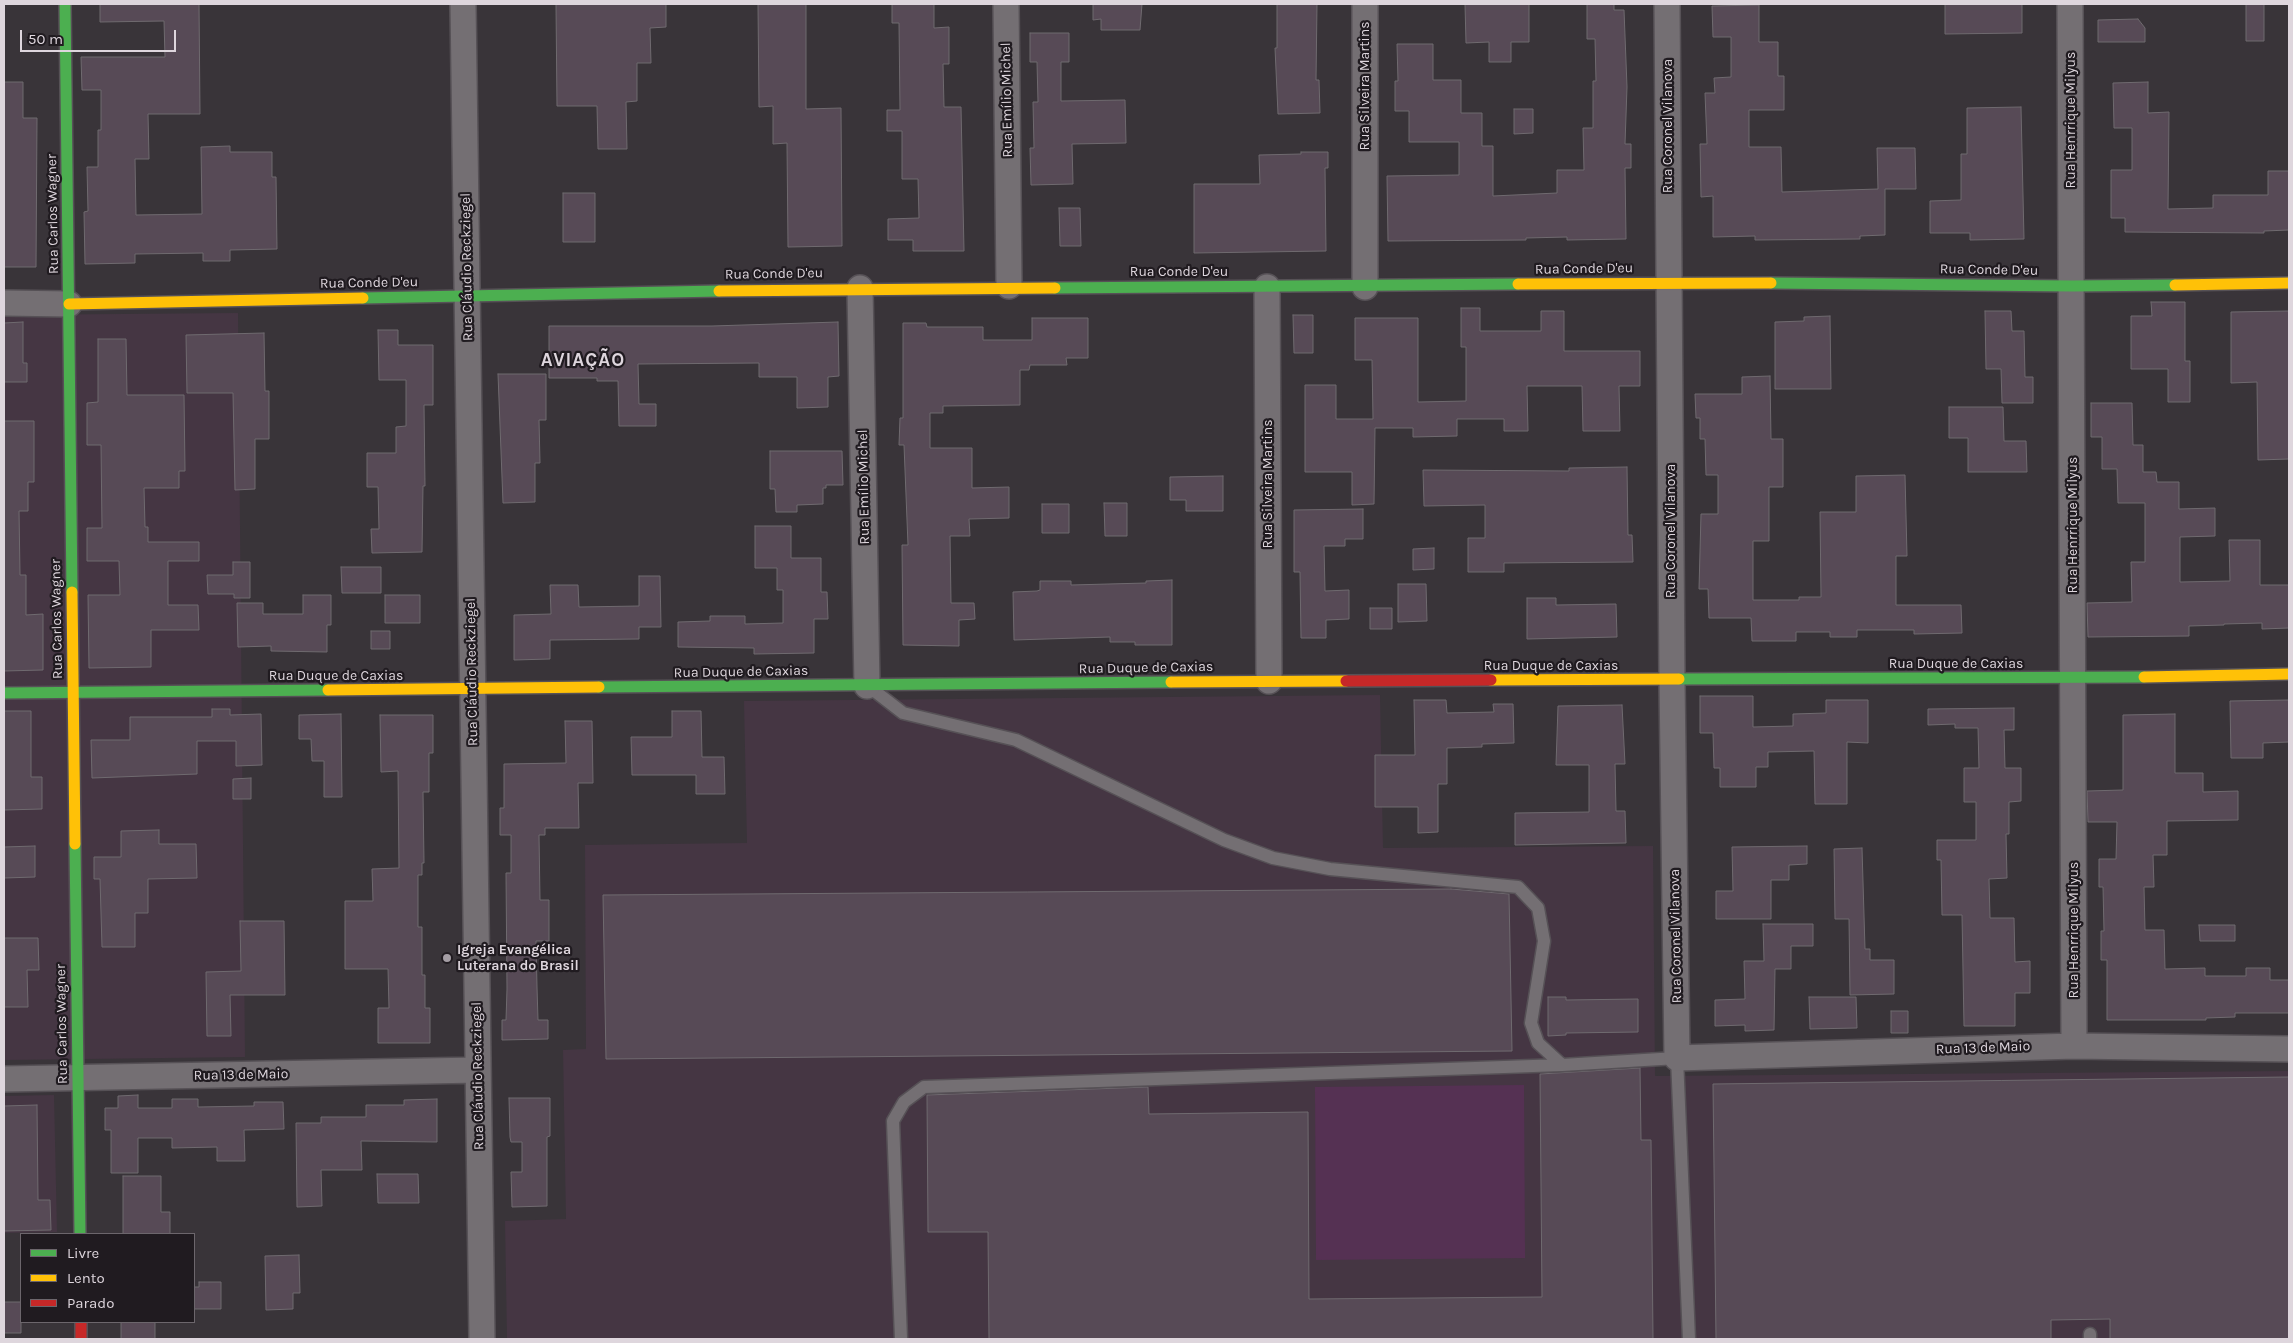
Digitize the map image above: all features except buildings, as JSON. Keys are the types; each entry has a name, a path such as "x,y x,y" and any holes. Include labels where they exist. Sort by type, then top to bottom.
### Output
{"street":[{"name":"Rua Carlos Wagner","path":"65,4 80,1233"},
{"name":"Rua Cláudio Reckziegel","path":"463,4 482,1339"},
{"name":"Rua Emílio Michel","path":"1006,4 1009,286"},
{"name":"Rua Silveira Martins","path":"1364,4 1365,288"},
{"name":"Rua Coronel Vilanova","path":"1667,4 1672,681 1678,1058"},
{"name":"Rua Henrrique Milyus","path":"2070,4 2074,1046"},
{"name":"Rua Conde D'eu","path":"69,304 1009,286 1365,288 1669,282 2072,286 2289,284"},
{"name":"Rua Silveira Martins","path":"1268,287 1269,681"},
{"name":"Rua Emílio Michel","path":"860,288 867,686"},
{"path":"4,304 69,304"},
{"name":"Rua Duque de Caxias","path":"4,693 1269,681 1672,681 2074,678 2289,674"},
{"name":"Rua 13 de Maio","path":"1678,1058 2074,1046 2289,1049"},
{"name":"Rua 13 de Maio","path":"4,1079 478,1070"},
{"path":"81,1323 81,1339"}],"lane":[{"path":"867,686 903,713 1016,740 1224,840 1273,858 1330,869 1518,887 1538,908 1544,941 1531,1023 1538,1043 1562,1065"},
{"path":"901,1339 893,1121 904,1102 924,1087 1562,1065 1678,1058 1689,1339"}],"shaded area":[{"path":"238,313 245,1057 4,1060 4,315"},
{"path":"1380,695 1383,848 1653,846 1655,1076 2289,1071 2289,1339 507,1339 505,1221 566,1219 563,1050 586,1049 585,845 747,843 744,701"},
{"path":"1524,1085 1525,1258 1316,1260 1315,1087"},
{"path":"54,1095 57,1232 4,1233 4,1096"}],"traffic: fast":[{"path":"65,4 72,592"},
{"path":"1771,283 2072,286 2175,285"},
{"path":"1055,288 1518,284"},
{"path":"363,298 719,291"},
{"path":"1679,679 2144,677"},
{"path":"599,687 1171,682"},
{"path":"4,693 328,690"},
{"path":"75,844 80,1233"}],"traffic: slow":[{"path":"1518,284 1771,283"},
{"path":"2175,285 2289,283"},
{"path":"719,291 1055,288"},
{"path":"69,304 363,298"},
{"path":"72,592 75,844"},
{"path":"2144,677 2289,674"},
{"path":"1491,680 1679,679"},
{"path":"1171,682 1346,681"},
{"path":"328,690 599,687"}],"traffic: jam":[{"path":"1346,681 1491,680"},
{"path":"81,1323 81,1339"}],"place":[{"name":"Igreja Evangélica Luterana do Brasil","path":"447,958"}],"district":[{"name":"AVIAÇÃO","path":"583,361"}]}
